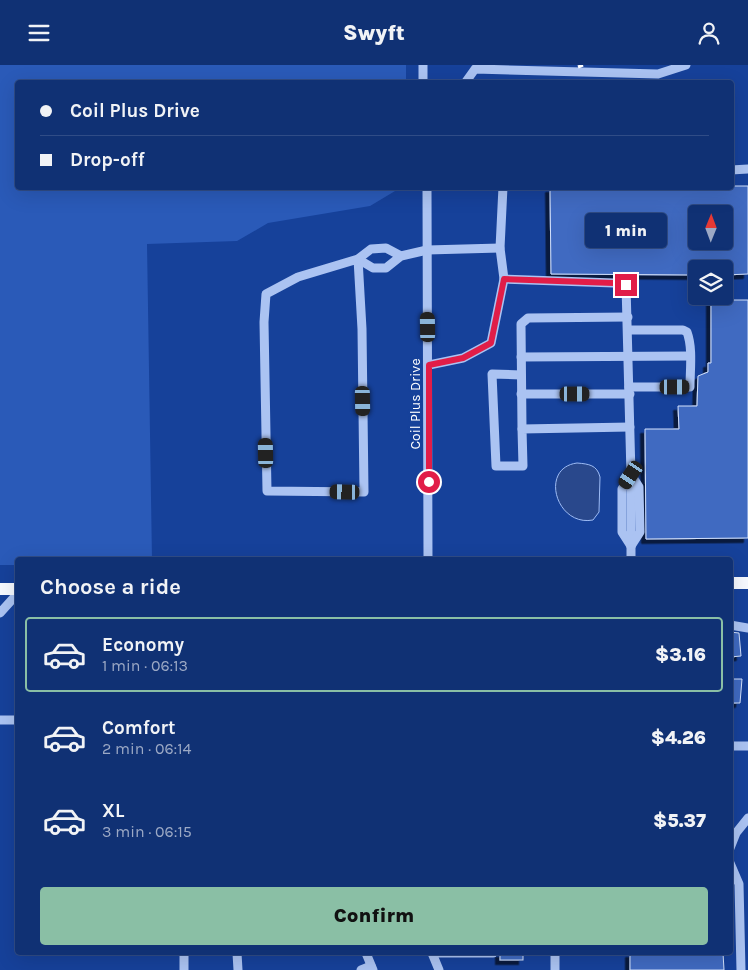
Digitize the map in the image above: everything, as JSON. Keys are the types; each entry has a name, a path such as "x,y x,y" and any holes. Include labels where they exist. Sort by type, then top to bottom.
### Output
{"main road":[{"path":"733,583 748,583"},
{"path":"0,589 15,589"}],"street":[{"path":"422,65 424,80"},
{"path":"560,71 572,65"},
{"path":"467,80 475,67 658,74 686,65"},
{"path":"734,170 748,169"},
{"name":"Coil Plus Drive","path":"427,190 428,557"},
{"path":"429,365 463,358 491,343 504,279 500,248 503,190"},
{"path":"358,259 362,329 364,492 267,491 264,322 266,294 298,277 358,259 371,249 386,248 400,256"},
{"path":"358,259 373,268 386,268 400,256 428,250 500,248"},
{"path":"504,279 626,285 629,356 631,557"},
{"path":"521,375 492,374 496,466 523,466 521,323 526,319 628,317"},
{"path":"521,395 690,387 688,332 683,330 628,330"},
{"path":"521,357 690,356"},
{"path":"522,429 630,427"},
{"path":"1,612 15,596"},
{"path":"733,626 748,628"},
{"path":"0,720 15,720"},
{"path":"733,746 748,746"},
{"path":"733,840 736,833 748,818"},
{"path":"733,870 739,884 741,970"},
{"path":"184,955 184,970"},
{"path":"238,955 238,970"},
{"path":"361,970 372,968 367,955"},
{"path":"433,955 439,970"},
{"path":"555,955 555,970"}],"shaded area":[{"path":"0,65 406,65 406,80 15,80 15,190 397,190 370,206 268,223 237,241 147,244 152,557 15,557 15,565 0,565"},
{"path":"577,463 592,466 599,473 599,512 593,520 580,520 570,515 562,506 557,496 556,485 558,475 565,467"}],"building":[{"path":"734,186 748,186 748,274 733,275 733,260 688,260 688,275 551,274 550,190 734,190"},
{"path":"733,300 748,300 748,538 646,539 645,429 679,429 678,406 697,406 698,376 708,372 708,363 711,363 711,305 733,305"},
{"path":"733,632 739,633 741,656 733,657"},
{"path":"733,679 742,679 740,703 733,703"},
{"path":"500,955 523,955 523,960 500,960"},
{"path":"630,955 723,955 724,970 630,970"}],"railway":[{"path":"578,67 583,65"}],"route":[{"path":"429,482 429,365 463,358 491,343 504,279 626,285"}]}
